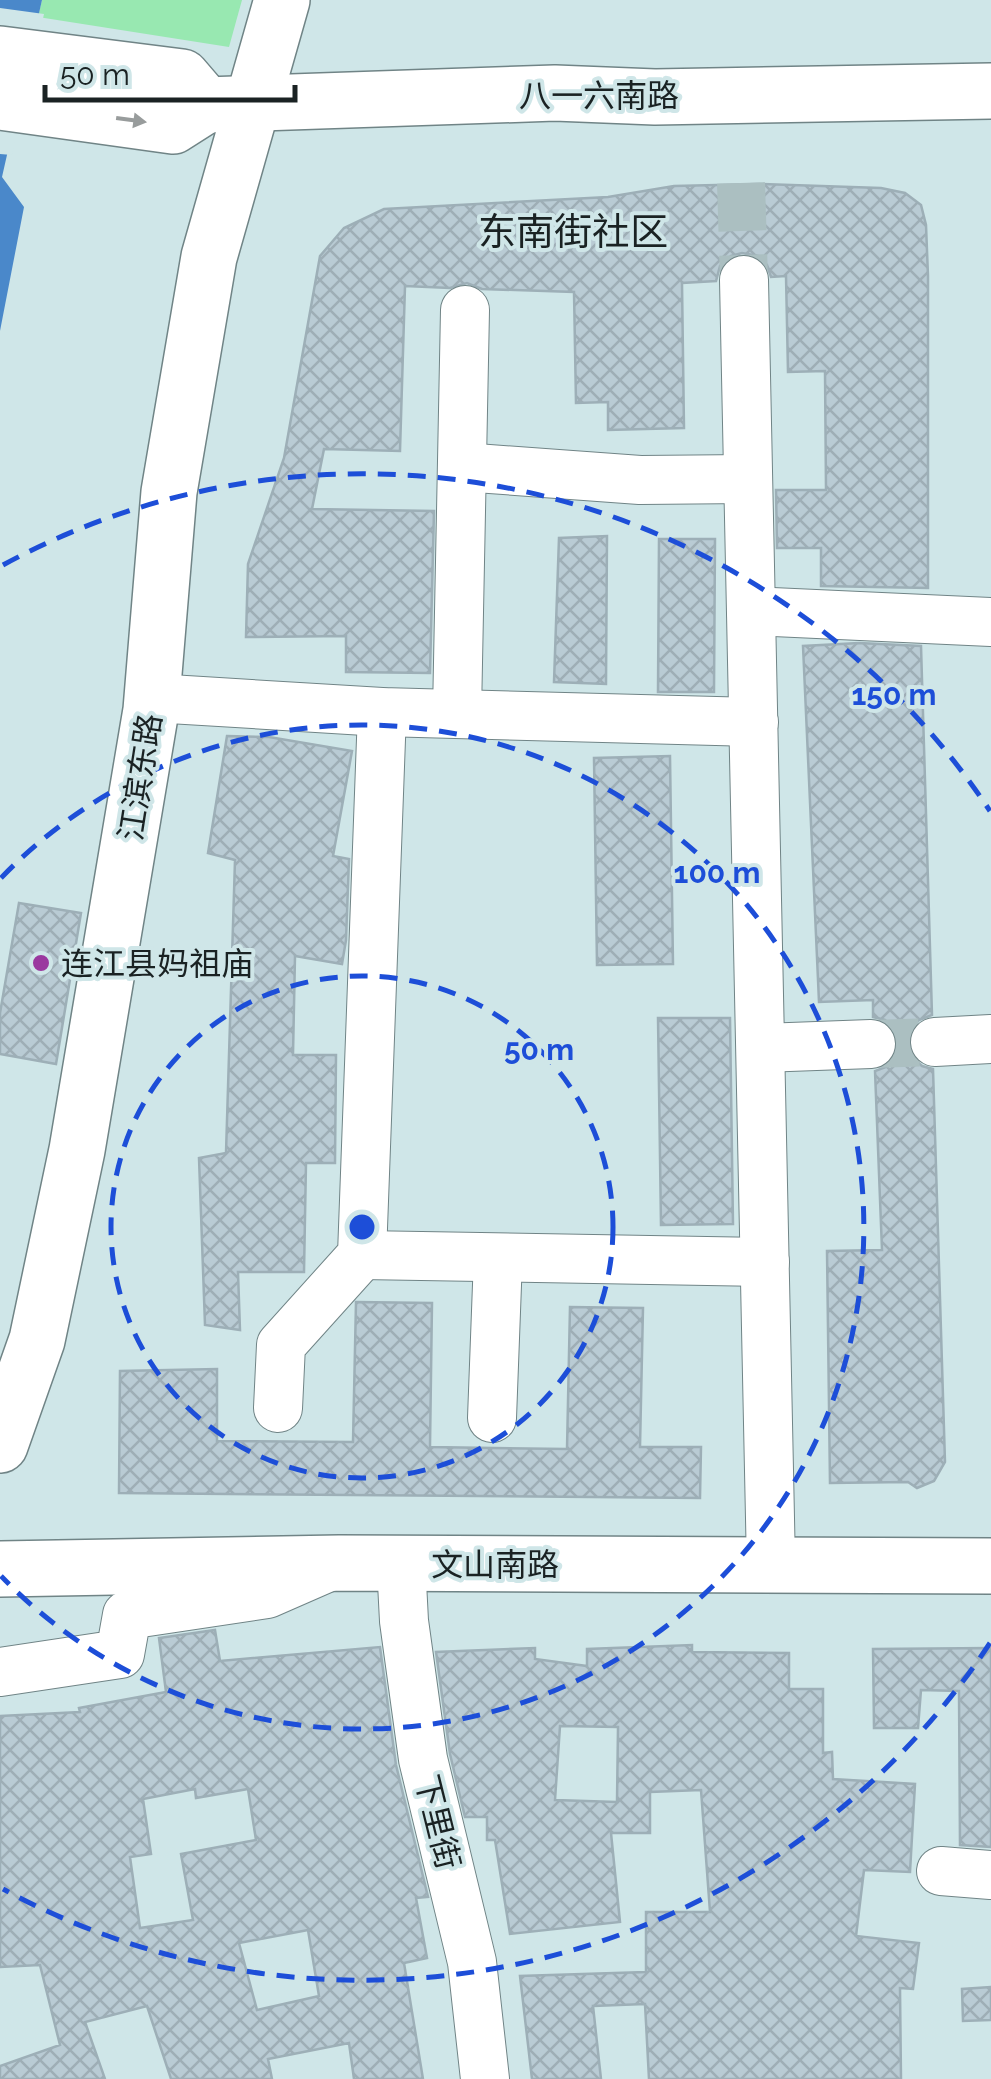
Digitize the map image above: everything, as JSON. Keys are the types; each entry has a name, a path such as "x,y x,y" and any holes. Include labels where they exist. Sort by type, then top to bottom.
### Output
{"main road":[{"name":"江滨东路","path":"0,1444 37,1340 59,1246 153,698 169,492 209,256 229,105 282,0"},
{"path":"0,54 182,78 229,105"},
{"name":"八一六南路","path":"229,105 555,93 656,96 991,91"},
{"path":"0,102 173,126 229,105"},
{"name":"文山南路","path":"0,1568 339,1563 991,1566"}],"street":[{"path":"744,280 771,1566"},
{"path":"457,714 465,310"},
{"path":"462,466 640,480 748,479"},
{"path":"751,611 991,622"},
{"path":"153,698 382,712 754,722"},
{"path":"278,1408 281,1345 362,1255 382,712"},
{"path":"935,1042 991,1039"},
{"path":"760,1048 871,1044"},
{"path":"362,1255 765,1262"},
{"path":"492,1418 498,1258"},
{"path":"0,1672 120,1654 127,1614 267,1594 339,1563"},
{"name":"下里街","path":"401,1563 404,1621 423,1759 472,1962 485,2079"},
{"path":"941,1870 991,1874"}],"green space":[{"path":"42,0 242,0 229,47 38,17"}],"water":[{"path":"0,0 42,0 2,177 24,207 0,331"}],"pier":[{"path":"0,8 44,14 12,155 0,154"}],"building":[{"path":"674,186 881,188 905,193 921,205 926,225 928,276 928,588 821,586 821,548 777,548 776,490 826,490 825,371 788,372 786,276 771,277 758,256 742,253 731,256 720,266 716,281 682,283 684,428 608,430 608,402 576,403 574,292 482,289 467,283 450,288 405,286 400,451 324,449 312,509 434,511 430,673 346,672 346,636 246,637 248,564 284,458 320,256 344,228 384,209 608,197"},
{"path":"607,536 606,684 554,682 559,538"},
{"path":"659,539 715,539 714,692 658,692"},
{"path":"803,646 921,646 932,1015 919,1020 911,1029 908,1042 913,1058 933,1069 945,1462 934,1481 917,1488 908,1482 830,1483 827,1251 882,1250 875,1071 895,1058 898,1044 894,1029 885,1020 873,1017 873,1000 819,1002"},
{"path":"227,736 269,737 352,751 333,856 349,859 342,964 295,956 293,1055 336,1055 335,1163 306,1163 304,1272 238,1272 240,1330 205,1325 199,1158 226,1153 235,860 208,853"},
{"path":"670,756 673,964 597,965 594,758"},
{"name":"连江县妈祖庙","path":"19,903 81,913 56,1064 0,1054 0,1013"},
{"path":"658,1018 730,1018 733,1224 661,1225"},
{"path":"356,1302 432,1303 430,1447 567,1449 570,1307 643,1308 640,1447 701,1447 700,1498 119,1493 120,1371 217,1369 217,1441 353,1442"},
{"path":"215,1630 220,1661 380,1647 396,1765 428,1897 416,1898 427,1958 404,1963 423,2079 354,2079 349,2043 268,2059 272,2079 171,2079 147,2006 85,2022 105,2079 0,2079 0,2066 60,2045 40,1965 0,1967 0,1716 80,1712 79,1708 166,1692 159,1638","holes":["195,1789 196,1798 248,1789 256,1840 181,1854 193,1920 140,1928 130,1857 151,1854 143,1799","308,1930 319,1996 257,2010 239,1943"]},
{"path":"692,1645 692,1652 789,1653 789,1689 823,1689 823,1753 832,1752 833,1779 915,1784 910,1872 864,1870 856,1936 919,1943 913,1989 900,1988 901,2079 649,2079 645,2004 593,2006 601,2079 532,2079 520,1976 646,1972 646,1912 710,1912 701,1790 650,1792 650,1833 611,1833 620,1922 510,1934 495,1840 487,1840 487,1817 465,1817 450,1754 436,1652 535,1648 535,1659 587,1666 587,1649","holes":["560,1726 618,1727 617,1802 555,1800"]},
{"path":"991,1648 991,1847 960,1845 959,1691 921,1690 918,1728 874,1728 873,1649"},
{"path":"991,1987 991,2020 963,2021 962,1989"}],"tunnel":[{"path":"741,183 744,280"},
{"path":"871,1044 935,1042"}],"place":[{"name":"连江县妈祖庙","path":"41,963"}],"district":[{"name":"东南街社区","path":"573,231"}]}
